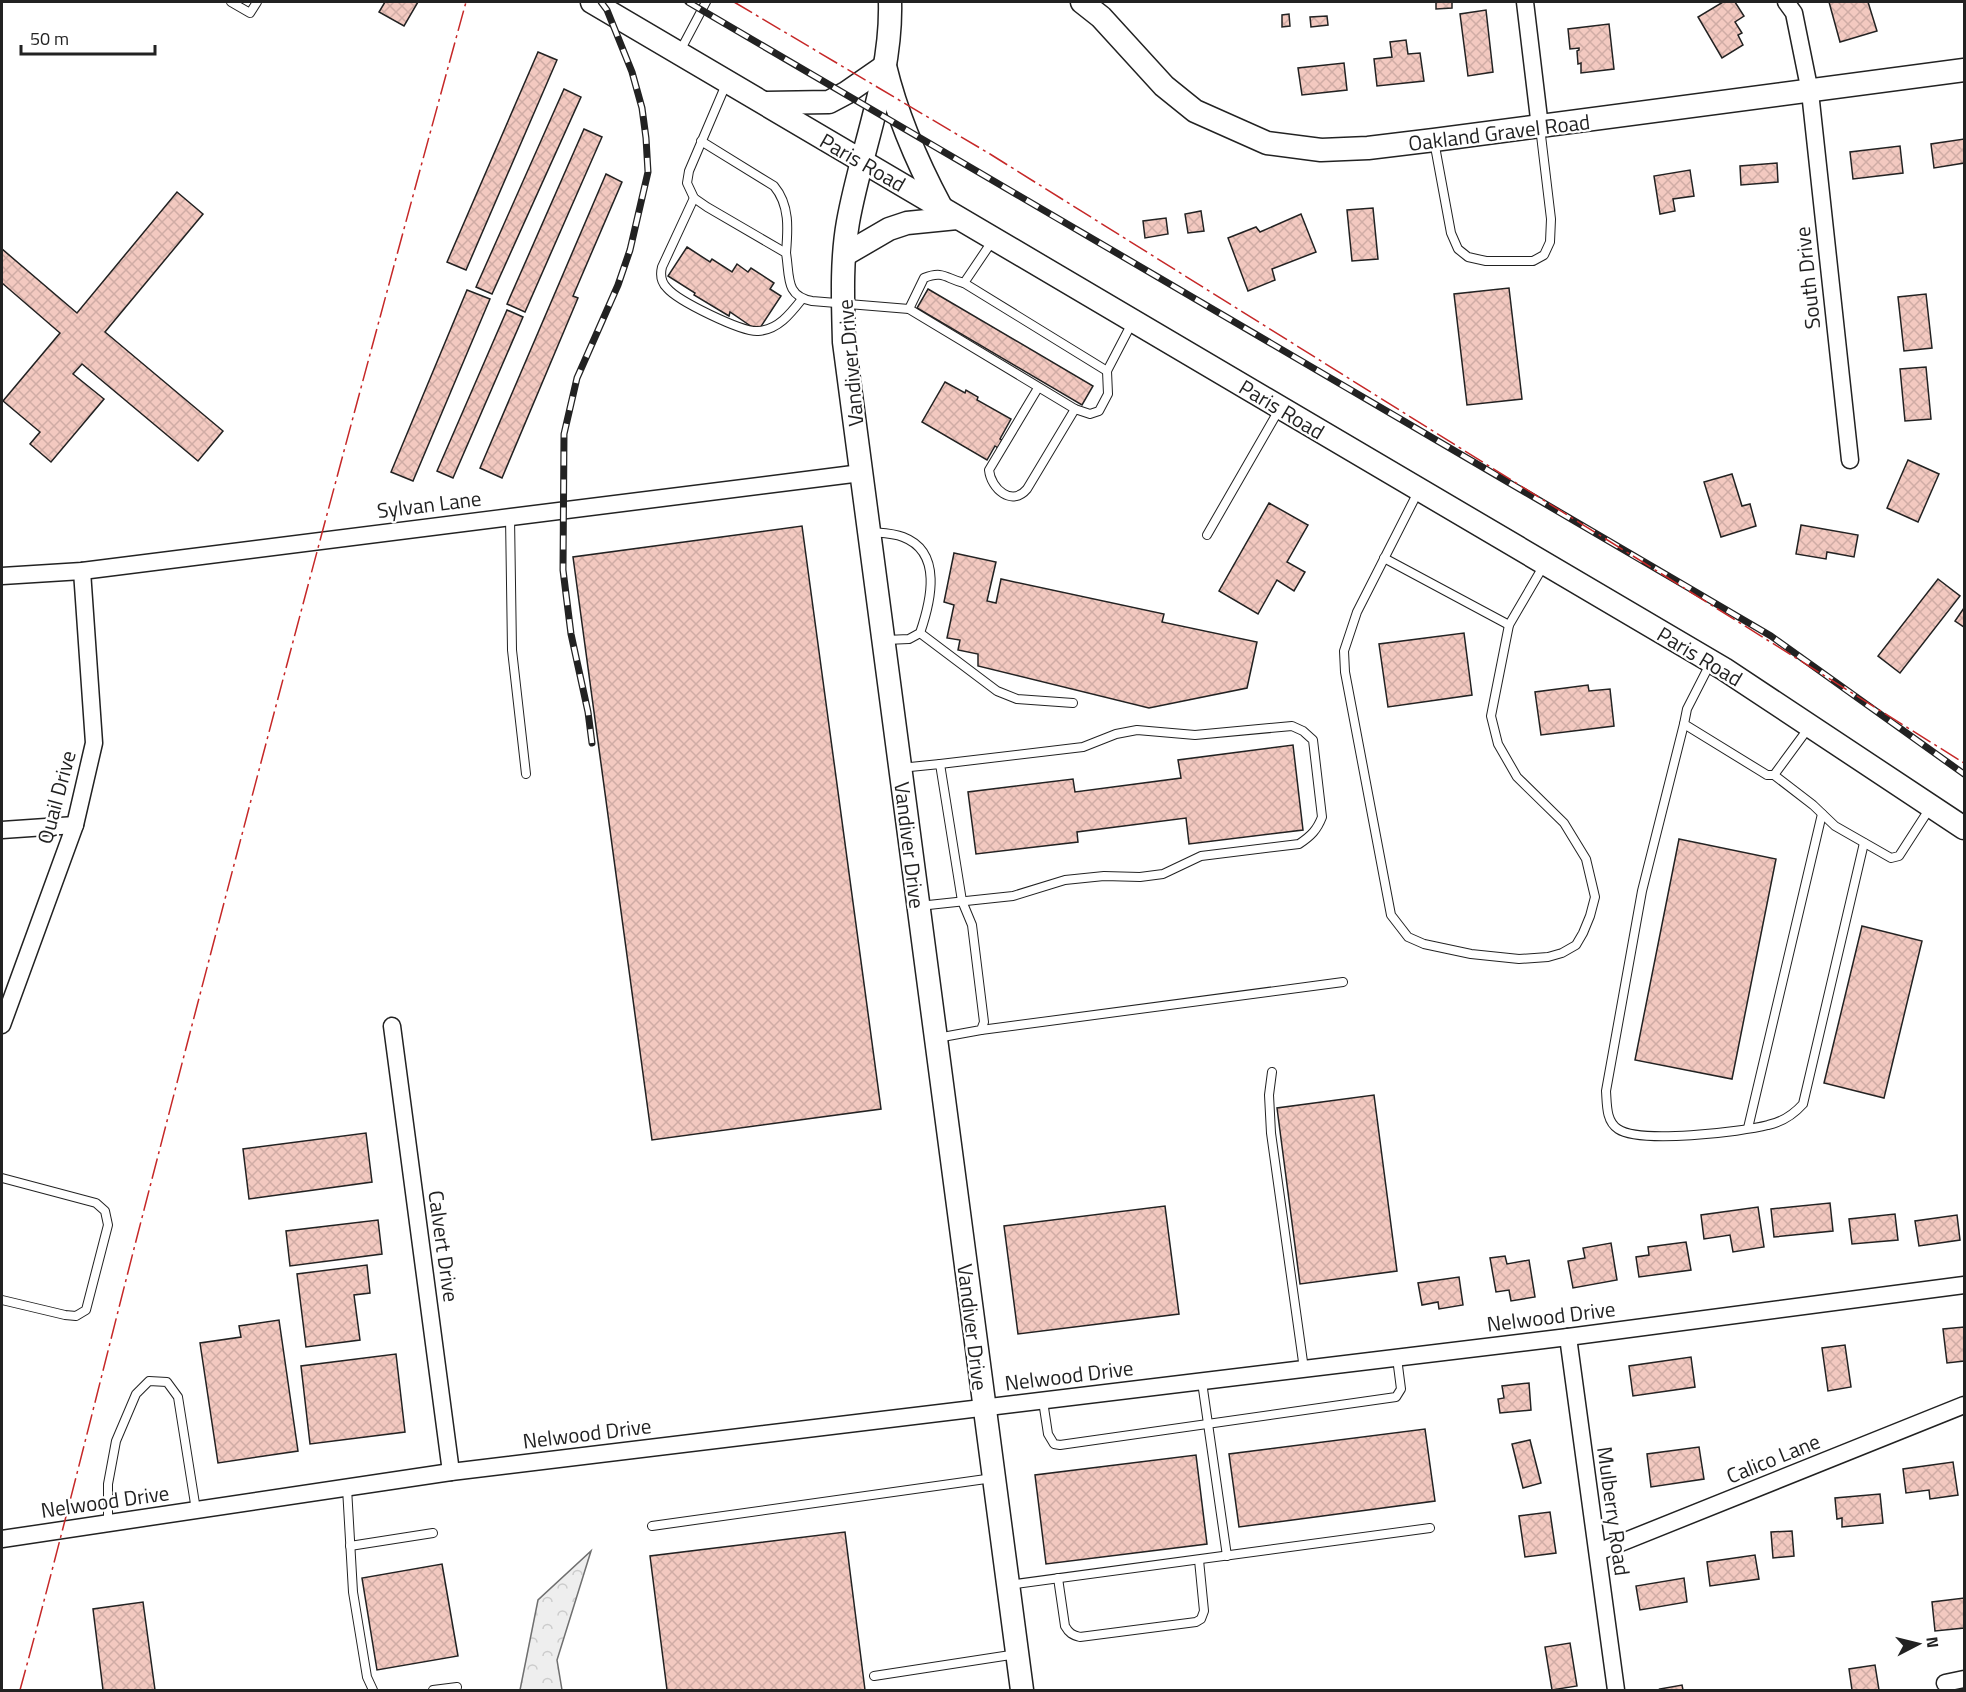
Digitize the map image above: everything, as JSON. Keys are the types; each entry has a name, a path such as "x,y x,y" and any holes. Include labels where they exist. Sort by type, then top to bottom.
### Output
{"main road":[{"name":"Paris Road","path":"592,2 1711,661 1965,828"},
{"name":"Vandiver Drive","path":"890,2 884,79 848,224 843,304 844,342 1022,1690"},
{"path":"764,104 829,102 846,93 886,60 906,2"},
{"name":"Oakland Gravel Road","path":"1082,2 1101,17 1164,87 1195,111 1267,143 1321,150 1368,148 1540,127 1965,70"},
{"path":"846,254 906,223 949,212 926,179 902,126 886,60"}],"street":[{"path":"1525,2 1540,127"},
{"name":"South Drive","path":"1786,2 1794,13 1809,92 1850,460"},
{"name":"Sylvan Lane","path":"2,576 82,571 861,473"},
{"name":"Quail Drive","path":"2,1025 75,825 94,743 82,571"},
{"path":"2,830 75,825"},
{"name":"Calvert Drive","path":"393,1026 451,1472"},
{"name":"Nelwood Drive","path":"2,1539 451,1472 1304,1370 1965,1285"},
{"name":"Mulberry Road","path":"1568,1337 1616,1690"},
{"name":"Calico Lane","path":"1598,1552 1965,1405"},
{"path":"1946,1683 1965,1679"}],"lane":[{"path":"231,2 250,13 257,2"},
{"path":"678,53 706,2"},
{"path":"727,81 689,171 687,183 694,198 786,253"},
{"path":"1434,140 1451,233 1458,249 1468,257 1486,261 1533,261 1544,255 1550,242 1551,219 1540,127"},
{"path":"701,141 774,186 782,196 788,226 786,253 792,289 795,295 802,299 909,309 1038,388 1075,409 1090,414 1099,411 1108,394 1107,371 1133,321"},
{"path":"694,198 662,267 663,283 668,290 684,301 742,329 759,331 774,326 786,318 802,299"},
{"path":"964,283 994,239"},
{"path":"909,309 924,278 935,274 945,275 964,283 1107,371"},
{"path":"1038,388 989,470 994,486 1002,493 1022,495 1075,409"},
{"path":"1207,535 1280,408"},
{"path":"1419,490 1357,612 1344,651 1345,672 1391,915 1407,937 1424,944 1471,954 1520,959 1548,957 1562,953 1576,945 1584,933 1595,897 1586,859 1564,823 1517,777 1498,744 1491,716 1509,625 1544,563"},
{"path":"510,517 512,650 526,774"},
{"path":"869,532 901,536 918,544 927,557 931,573 930,593 920,633 909,639 884,640"},
{"path":"1384,558 1509,625"},
{"path":"920,633 997,691 1017,699 1073,703"},
{"path":"1711,661 1687,709 1642,891 1606,1091 1608,1115 1618,1129 1636,1136 1666,1137 1770,1125 1796,1113 1803,1104 1864,843"},
{"path":"1684,724 1767,775 1774,775 1813,805 1835,826 1891,858 1899,856 1932,806"},
{"path":"900,768 1083,747 1116,734 1137,730 1195,735 1292,726 1303,731 1313,740 1322,817 1318,828 1299,844 1201,856 1163,874 1140,877 1104,876 1065,879 1012,896 918,906"},
{"path":"1774,775 1810,726"},
{"path":"939,764 962,901 972,925 984,1022 981,1030"},
{"path":"1748,1128 1822,814"},
{"path":"936,1038 1343,982"},
{"path":"1272,1072 1269,1095 1271,1133 1304,1370"},
{"path":"2,1178 96,1203 105,1211 108,1225 86,1310 76,1316 65,1315 2,1300"},
{"path":"1043,1401 1048,1434 1054,1444 1060,1445 1396,1397 1401,1389 1397,1358"},
{"path":"108,1523 108,1484 116,1441 136,1394 149,1381 166,1382 178,1397 196,1510"},
{"path":"1202,1382 1227,1556"},
{"path":"652,1526 993,1478"},
{"path":"347,1488 354,1592 367,1677 374,1690"},
{"path":"1008,1585 1430,1528"},
{"path":"350,1546 433,1533"},
{"path":"1058,1578 1065,1626 1073,1636 1080,1637 1196,1622 1201,1619 1204,1611 1198,1560"},
{"path":"874,1676 1017,1654"},
{"path":"433,1690 458,1687"}],"green space":[{"path":"591,1551 557,1660 562,1690 520,1690 538,1600"}],"building":[{"path":"385,2 418,2 404,26 379,12"},
{"path":"1436,2 1452,2 1452,8 1436,9"},
{"path":"1723,2 1735,2 1744,16 1735,22 1742,33 1738,35 1743,45 1722,58 1698,17"},
{"path":"1829,2 1868,2 1877,31 1840,42"},
{"path":"1486,10 1493,72 1468,76 1460,14"},
{"path":"1289,14 1290,26 1282,27 1282,15"},
{"path":"1327,16 1328,25 1311,27 1310,17"},
{"path":"1609,24 1614,69 1581,73 1581,63 1578,64 1577,51 1579,48 1570,49 1568,29"},
{"path":"1406,40 1408,54 1420,53 1424,81 1377,86 1374,59 1392,57 1390,42"},
{"path":"538,52 557,60 466,270 447,262"},
{"path":"1344,63 1347,90 1302,95 1298,68"},
{"path":"564,89 581,97 492,294 476,287"},
{"path":"584,129 602,137 525,312 507,304"},
{"path":"1964,139 1964,163 1934,168 1931,144"},
{"path":"1900,146 1903,173 1853,179 1850,152"},
{"path":"1777,163 1778,182 1741,185 1740,166"},
{"path":"1690,170 1694,196 1673,199 1675,211 1660,214 1654,176"},
{"path":"606,174 622,182 573,296 578,298 502,478 480,468"},
{"path":"177,192 203,214 105,332 223,431 198,461 82,364 73,374 104,399 51,462 30,444 40,432 3,401 60,333 2,283 2,249 77,313"},
{"path":"1373,208 1378,259 1352,261 1347,210"},
{"path":"1201,211 1204,231 1188,233 1185,214"},
{"path":"1301,214 1316,252 1272,269 1275,280 1248,291 1228,238 1256,227 1260,232"},
{"path":"1166,218 1168,234 1145,238 1143,221"},
{"path":"687,247 710,262 712,259 732,272 737,264 748,272 751,268 774,283 770,289 781,296 758,331 730,312 729,316 694,295 695,293 668,276"},
{"path":"1509,288 1522,399 1467,405 1454,294"},
{"path":"928,289 1093,386 1082,405 917,308"},
{"path":"467,290 490,299 413,481 391,472"},
{"path":"1926,294 1932,348 1904,351 1898,297"},
{"path":"507,310 523,317 453,478 437,471"},
{"path":"1926,367 1931,419 1905,421 1900,369"},
{"path":"945,382 965,393 966,390 978,397 977,400 1011,419 1000,439 1002,440 998,448 995,446 987,460 922,422"},
{"path":"1908,460 1939,474 1918,522 1887,508"},
{"path":"1732,474 1742,506 1750,504 1756,526 1721,537 1704,482"},
{"path":"1269,503 1308,525 1287,562 1305,572 1294,591 1277,580 1258,614 1219,591"},
{"path":"1801,525 1858,535 1854,557 1827,552 1826,559 1796,554"},
{"path":"802,526 881,1109 652,1140 573,557"},
{"path":"954,553 996,562 987,601 996,603 1001,579 1164,614 1162,622 1257,642 1247,688 1149,708 978,666 978,654 958,650 960,640 947,638 954,605 944,602"},
{"path":"1938,579 1960,596 1900,673 1878,656"},
{"path":"1964,608 1964,627 1955,621"},
{"path":"1464,633 1472,695 1388,707 1379,644"},
{"path":"1588,685 1589,691 1610,689 1614,726 1541,735 1535,692"},
{"path":"1293,745 1303,830 1189,844 1186,818 1077,832 1078,842 976,854 968,792 1073,779 1075,792 1181,778 1178,760"},
{"path":"1679,839 1776,859 1732,1079 1635,1060"},
{"path":"1862,926 1922,941 1884,1098 1824,1083"},
{"path":"1374,1095 1397,1271 1300,1284 1277,1108"},
{"path":"366,1133 372,1182 249,1199 243,1149"},
{"path":"1830,1203 1833,1231 1774,1237 1771,1209"},
{"path":"1165,1206 1179,1314 1018,1334 1004,1226"},
{"path":"1758,1207 1764,1247 1733,1252 1730,1235 1704,1239 1701,1215"},
{"path":"1895,1214 1898,1240 1852,1244 1849,1219"},
{"path":"1957,1215 1960,1240 1919,1246 1915,1221"},
{"path":"378,1220 382,1254 290,1266 286,1231"},
{"path":"1686,1242 1691,1270 1639,1277 1636,1257 1649,1255 1648,1247"},
{"path":"1611,1243 1617,1280 1573,1288 1568,1261 1585,1258 1583,1248"},
{"path":"1505,1256 1507,1264 1529,1260 1535,1297 1511,1301 1509,1290 1496,1292 1490,1258"},
{"path":"367,1265 370,1293 354,1295 360,1340 306,1347 297,1274"},
{"path":"1459,1277 1463,1305 1439,1309 1438,1302 1422,1305 1418,1283"},
{"path":"279,1320 298,1451 218,1463 200,1343 241,1337 239,1326"},
{"path":"1964,1327 1964,1361 1947,1363 1943,1329"},
{"path":"1845,1345 1851,1387 1828,1391 1822,1348"},
{"path":"396,1354 405,1432 310,1444 301,1366"},
{"path":"1691,1357 1695,1387 1633,1396 1629,1366"},
{"path":"1529,1383 1531,1410 1500,1413 1498,1399 1504,1398 1502,1386"},
{"path":"1425,1429 1435,1501 1239,1527 1229,1454"},
{"path":"1530,1440 1541,1483 1523,1488 1512,1444"},
{"path":"1699,1447 1704,1479 1651,1487 1647,1454"},
{"path":"1196,1455 1207,1544 1046,1564 1035,1475"},
{"path":"1953,1462 1958,1495 1930,1499 1929,1490 1906,1493 1903,1469"},
{"path":"1880,1494 1883,1523 1842,1527 1842,1518 1837,1519 1835,1498"},
{"path":"1550,1512 1556,1553 1525,1557 1519,1516"},
{"path":"1792,1531 1794,1556 1773,1558 1771,1532"},
{"path":"845,1532 865,1690 667,1690 650,1556"},
{"path":"1755,1555 1759,1579 1710,1586 1707,1562"},
{"path":"442,1564 458,1656 377,1670 362,1578"},
{"path":"1684,1578 1687,1602 1640,1610 1636,1586"},
{"path":"1964,1598 1964,1628 1935,1631 1932,1602"},
{"path":"143,1602 155,1690 103,1690 93,1609"},
{"path":"1570,1643 1577,1686 1552,1690 1545,1647"},
{"path":"1875,1665 1879,1690 1852,1690 1849,1669"},
{"path":"1682,1685 1683,1690 1660,1689"}],"railway":[{"path":"592,743 588,712 571,634 563,570 564,434 577,378 618,285 630,250 648,172 642,108 632,72 607,10 601,2"},
{"path":"688,2 1771,636 1964,774"}],"power":[{"path":"20,1690 263,754 466,2"},
{"path":"734,2 990,154 1964,763"}]}
